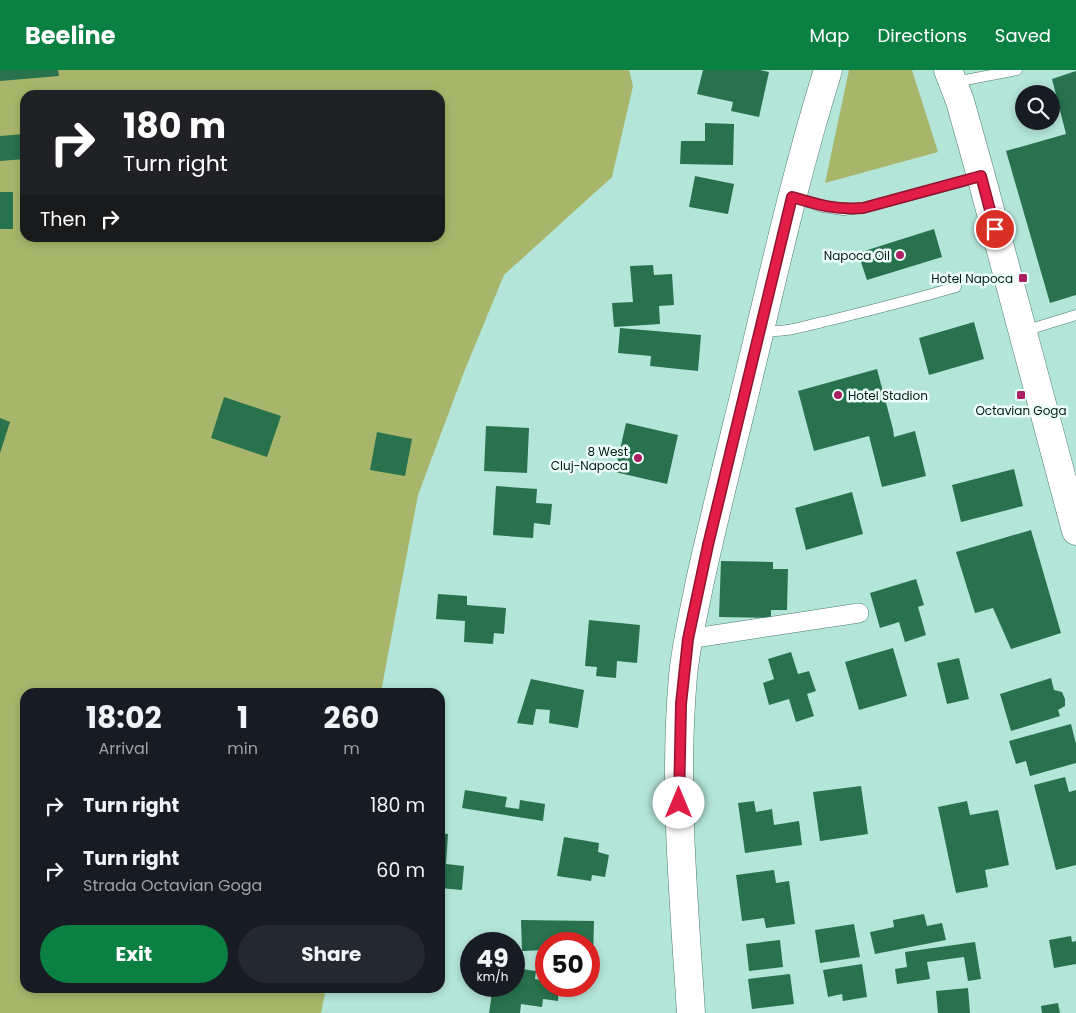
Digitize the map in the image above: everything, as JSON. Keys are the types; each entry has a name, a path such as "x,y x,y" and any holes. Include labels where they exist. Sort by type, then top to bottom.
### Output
{"main road":[{"path":"690,1013 679,788 682,696 688,639 708,545 792,197 813,116 828,70"},
{"path":"951,76 981,176 1076,531"}],"street":[{"path":"688,639 859,613"}],"lane":[{"path":"951,76 1017,70"},
{"path":"792,197 843,210 863,208 981,176"},
{"path":"760,330 786,330 885,307 956,287"},
{"path":"1023,332 1076,315"}],"green space":[{"path":"0,70 629,70 633,86 612,177 504,275 464,372 418,495 382,688 20,688 20,993 325,993 321,1013 0,1013"},
{"path":"849,70 912,70 938,152 825,183"}],"building":[{"path":"0,70 58,70 59,76 0,81"},
{"path":"703,70 760,70 769,72 759,117 731,111 733,102 697,94"},
{"path":"1076,71 1076,295 1050,303 1006,151 1066,134 1060,110 1060,85 1054,85 1052,79"},
{"path":"705,123 734,124 733,165 680,164 681,141 705,141"},
{"path":"20,134 20,159 0,161 0,136"},
{"path":"695,176 734,184 728,214 689,207"},
{"path":"0,192 13,192 13,229 0,229"},
{"name":"Napoca Oil","path":"934,229 942,257 867,280 858,253"},
{"path":"653,265 654,275 672,274 674,305 659,306 660,324 614,327 612,303 633,302 630,266"},
{"path":"974,322 984,359 929,375 919,338"},
{"path":"620,328 701,335 698,371 650,366 651,356 618,353"},
{"path":"877,369 894,437 915,431 926,476 882,487 869,436 814,451 798,391"},
{"path":"224,397 281,416 267,457 211,438"},
{"path":"0,418 10,422 0,453"},
{"path":"626,423 678,435 667,484 615,472"},
{"path":"486,426 529,428 527,473 484,471"},
{"path":"377,432 412,439 405,476 370,470"},
{"path":"1014,469 1023,506 961,522 952,485"},
{"path":"496,486 537,489 536,503 552,504 550,525 534,523 533,538 493,535"},
{"path":"852,492 863,534 806,550 795,508"},
{"path":"1031,530 1061,633 1011,649 993,608 975,613 956,552"},
{"path":"721,561 773,562 773,569 788,569 787,610 771,610 771,618 719,617"},
{"path":"916,579 924,605 918,607 926,635 905,642 899,622 880,628 870,593"},
{"path":"438,594 467,596 467,605 506,608 504,634 494,633 493,644 464,642 465,621 436,619"},
{"path":"589,620 640,625 637,663 617,661 616,678 596,676 597,667 585,666"},
{"path":"893,648 907,696 859,710 845,662"},
{"path":"791,652 798,674 809,671 816,691 807,694 814,716 796,722 789,699 769,705 763,683 774,679 768,659"},
{"path":"959,658 969,699 947,704 937,663"},
{"path":"1051,678 1054,690 1062,692 1065,699 1065,706 1058,710 1060,716 1011,731 1000,694"},
{"path":"531,679 584,690 578,728 549,723 550,710 536,709 533,725 517,723"},
{"path":"1071,724 1076,744 1076,763 1030,776 1026,761 1016,764 1009,741"},
{"path":"1065,777 1069,792 1076,790 1076,865 1056,870 1034,785"},
{"path":"861,786 868,834 820,841 813,792"},
{"path":"465,790 507,797 505,807 519,809 520,800 545,804 543,821 462,808"},
{"path":"754,801 756,812 772,809 774,825 799,821 802,845 745,853 738,803"},
{"path":"967,801 970,815 998,810 1009,865 985,870 988,887 956,893 938,807"},
{"path":"445,834 448,834 446,864 464,866 462,890 445,888"},
{"path":"564,837 599,843 598,852 609,855 605,877 592,875 591,881 557,876"},
{"path":"774,870 776,883 789,881 795,924 766,928 764,918 742,921 736,875"},
{"path":"924,914 927,926 942,923 946,940 875,954 870,932 894,927 893,920"},
{"path":"521,920 594,921 594,932 535,932 535,950 525,951 525,932 521,932"},
{"path":"854,924 860,957 820,963 815,930"},
{"path":"1071,936 1072,942 1076,941 1076,964 1054,968 1049,940"},
{"path":"780,940 783,967 749,971 746,944"},
{"path":"975,942 981,979 968,981 964,957 927,962 930,979 897,984 895,969 907,967 905,952"},
{"path":"862,964 867,997 843,1001 842,994 828,997 823,970"},
{"path":"525,970 535,971 535,997 558,997 558,1001 543,999 542,1007 521,1004 520,1013 489,1013 491,997 525,997"},
{"path":"790,974 794,1004 752,1009 748,979"},
{"path":"968,988 970,1013 938,1013 936,991"},
{"path":"1058,1003 1060,1013 1042,1013 1041,1006"}],"place":[{"name":"Napoca Oil","path":"900,255"},
{"name":"Hotel Napoca","path":"1023,278"},
{"name":"Hotel Stadion","path":"838,395"},
{"name":"Octavian Goga","path":"1021,395"},
{"name":"8 West Cluj-Napoca","path":"638,458"}],"route":[{"path":"679,803 681,704 688,639 708,545 792,197 843,210 863,208 895,201 981,176 995,229"}]}
